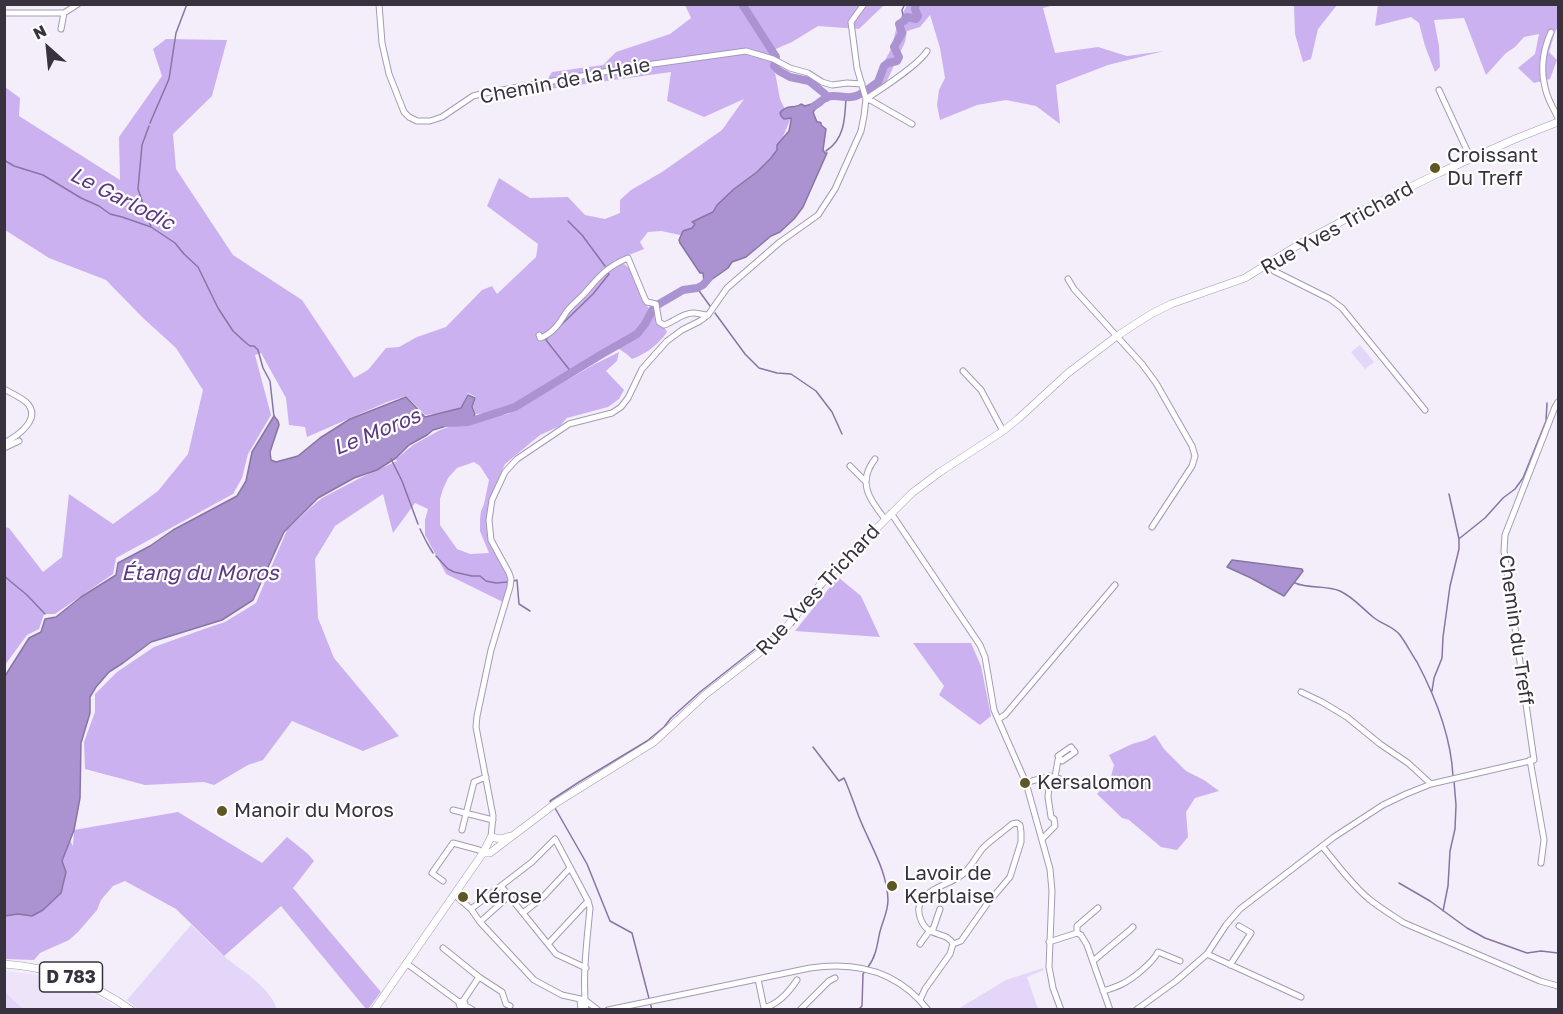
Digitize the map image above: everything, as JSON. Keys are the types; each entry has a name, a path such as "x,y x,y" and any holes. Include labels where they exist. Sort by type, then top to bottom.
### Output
{"main road":[{"name":"Rue Yves Trichard","path":"502,844 556,803 654,742 706,694 777,639 820,585 924,483 1003,431 1068,373 1117,336 1171,304 1245,278 1303,242 1363,210 1558,120"},
{"path":"490,838 501,839 512,835"},
{"path":"490,838 495,845 502,844"},
{"path":"374,1010 455,895 483,853 490,838"},
{"path":"483,853 490,853 502,844"},
{"name":"D 783","path":"4,963 39,968 70,977 106,994 130,1010"}],"street":[{"path":"4,13 64,13 78,4"},
{"name":"Chemin de la Haie","path":"379,4 382,43 389,74 405,111 409,117 417,121 430,122 442,117 473,96 485,93 632,67 746,51 808,73 822,82 832,85 848,83 863,87"},
{"path":"490,838 493,820 477,716 491,650 511,579 491,540 489,520 492,500 505,472 517,459 569,424 617,411 628,398 642,369 658,350 673,336 708,315 727,288 780,242 818,215 835,189 861,131 866,99 857,68 851,22 864,4"},
{"path":"61,29 64,13"},
{"path":"1551,32 1544,54 1544,83 1558,120"},
{"path":"866,99 915,64 927,51"},
{"path":"1438,90 1471,159"},
{"path":"866,99 912,124"},
{"path":"539,335 540,338 544,337 559,324 568,310 604,271 628,258 645,299 656,306 659,321 664,325 693,313 708,315"},
{"path":"1269,264 1274,271 1330,299 1342,308 1425,410"},
{"path":"1068,279 1074,289 1142,364 1156,383 1195,456 1192,466 1152,527"},
{"path":"963,371 981,390 1003,431"},
{"path":"4,389 25,401 32,413 28,424 21,432 4,443"},
{"name":"Chemin du Treff","path":"1541,863 1544,840 1503,551 1505,535 1558,402"},
{"path":"4,448 20,441"},
{"path":"866,483 875,459"},
{"path":"850,466 866,483 870,499 885,519"},
{"path":"891,513 980,645 985,657 994,710 1026,783 1050,869 1049,967 1061,1010"},
{"path":"998,719 1005,715 1115,585"},
{"path":"1301,692 1347,717 1408,763 1431,784"},
{"path":"1042,839 1052,830 1048,820 1051,817 1048,797 1052,777 1060,759"},
{"path":"1136,1010 1176,981 1207,954 1226,925 1240,909 1334,837 1383,805 1431,784 1532,760"},
{"path":"462,830 474,782 486,777"},
{"path":"1026,783 1052,777 1062,778 1076,786"},
{"path":"453,810 493,820"},
{"path":"1017,823 1022,832 1021,842 1010,877 987,904 962,941 953,944 946,936 931,931 922,921 918,910 921,902 940,886 960,877 983,849 1012,824 1017,823"},
{"path":"471,909 532,862 555,839 590,908 581,1010"},
{"path":"443,881 432,873 453,843 483,853"},
{"path":"1322,846 1367,897 1404,923 1540,981 1558,986"},
{"path":"523,913 543,897 570,868"},
{"path":"501,886 556,954 586,968"},
{"path":"455,895 471,909 480,922 534,980 562,995 582,1000 598,1010"},
{"path":"480,922 509,896"},
{"path":"548,944 588,901"},
{"path":"1077,933 1077,926 1098,908"},
{"path":"920,944 931,931 940,909"},
{"path":"1230,964 1251,933 1239,926"},
{"path":"1093,961 1133,927"},
{"path":"1049,942 1077,933"},
{"path":"1077,933 1085,940 1110,1010"},
{"path":"920,1000 950,954 953,944"},
{"path":"443,948 502,992 506,1004 510,1006"},
{"path":"1103,991 1128,980 1155,958 1158,952 1180,961"},
{"path":"1207,954 1301,997"},
{"path":"406,963 462,1005 473,1010"},
{"path":"612,1009 827,966 859,967 890,977 920,1000 928,1010"},
{"path":"462,1005 479,977"},
{"path":"800,1010 829,981 835,978"},
{"path":"758,979 764,1008 780,1001 797,980"},
{"path":"582,1000 586,1010"}],"shaded area":[{"path":"685,5 884,5 859,29 818,26 792,42 771,51 780,99 790,120 777,151 714,213 680,235 661,231 648,232 640,242 644,249 614,261 623,263 631,270 642,300 652,312 657,314 667,332 656,344 632,359 613,345 576,372 548,384 505,412 476,414 473,407 476,397 468,393 461,408 425,415 406,396 307,437 305,427 289,425 286,398 261,353 255,355 271,415 248,454 242,478 233,494 116,558 113,574 55,614 44,614 39,629 27,635 5,665 5,527 9,528 43,572 62,557 69,494 113,524 158,491 188,454 203,390 176,348 106,280 49,258 5,230 5,87 20,98 19,116 120,180 119,137 162,76 153,49 166,39 227,40 212,96 173,134 176,169 233,255 302,300 354,378 368,370 386,348 399,347 417,337 446,327 482,290 492,286 497,294 536,257 538,244 487,206 499,178 530,198 568,197 585,215 605,219 620,213 620,200 631,190 662,172 722,130 744,99 704,117 667,101 671,72 492,97 547,80 552,72 603,65 616,52 670,34 691,18"},
{"path":"907,5 1055,5 1043,8 1055,53 1098,47 1127,56 1164,51 1108,65 1056,85 1060,124 1036,106 1006,100 977,105 940,120 937,105 939,90 945,78 940,48 930,15 920,27 907,31 905,42 884,87 874,93 875,80 892,47 897,25"},
{"path":"1294,5 1337,5 1318,29 1311,59 1303,62 1295,34"},
{"path":"1378,5 1558,5 1558,27 1549,52 1557,60 1550,79 1534,83 1518,68 1535,54 1539,34 1524,37 1486,75 1464,18 1434,20 1440,67 1435,72 1419,23 1411,17 1375,26"},
{"path":"1360,345 1374,362 1365,369 1351,352"},
{"path":"619,352 617,361 606,371 624,390 619,399 608,407 567,418 560,426 540,435 505,464 491,495 486,523 488,532 511,579 503,602 446,574 425,535 428,509 415,503 393,533 383,494 335,526 315,559 318,618 334,658 399,736 363,751 292,721 263,760 248,765 214,785 204,782 145,785 85,769 84,742 95,712 95,694 117,672 154,647 225,622 256,603 287,530 322,498 397,461 396,459 413,445 440,430 481,418 508,414","holes":["474,462 480,466 489,480 480,519 480,531 489,553 470,554 457,549 440,525 440,499 448,478 457,468"]},
{"path":"838,577 861,596 880,637 795,631"},
{"path":"913,643 971,643 981,666 991,716 980,725 939,695 944,686"},
{"path":"1155,735 1164,749 1186,771 1219,791 1195,798 1186,812 1188,837 1177,850 1161,847 1129,820 1122,818 1097,794 1110,780 1114,765 1109,755"},
{"path":"178,812 262,863 287,837 308,854 314,861 293,888 381,992 368,1009 281,906 224,956 176,909 125,881 113,886 101,900 97,910 69,940 40,953 34,960 5,959 4,916 18,914 32,916 66,872 62,861 70,840 73,846 74,830"},
{"path":"191,925 262,986 277,1009 137,1009 127,1000"},
{"path":"1043,968 1044,970 1027,977 1038,1009 958,1009 1006,980"},
{"path":"5,971 36,975 63,982 93,994 118,1008 117,1010 5,1010"},
{"path":"5,992 23,1009 5,1009"}],"water":[{"path":"818,102 822,104 813,112 817,122 826,129 823,150 827,153 803,207 780,232 771,236 746,257 732,262 728,268 704,285 703,273 700,273 680,243 683,231 692,228 695,224 692,222 713,212 734,189 771,158 777,150 777,145 789,131 791,118 784,119 780,113 782,110"},
{"name":"Étang du Moros","path":"468,395 475,398 472,407 475,414 473,418 433,430 377,470 354,478 318,498 284,532 253,600 222,620 151,642 109,672 90,697 90,713 81,743 80,798 74,830 62,861 66,872 61,893 43,910 32,916 18,914 5,916 5,676 29,638 41,632 45,619 56,617 81,597 116,575 118,563 237,496 246,481 252,452 274,416 279,425 270,452 271,460 276,462 298,456 320,438 350,419 406,397 425,417 461,408"},
{"path":"1232,560 1302,569 1303,571 1284,596 1227,567"}],"waterway":[{"path":"150,123 169,79 176,33 187,4"},
{"path":"742,4 776,57 774,66 790,77 809,81 825,94 826,98"},
{"path":"904,21 902,10 905,4"},
{"name":"Le Moros","path":"867,90 878,82 884,66 897,61 899,57 894,47 902,33 899,24 907,17 916,19 918,16 915,9 916,4"},
{"name":"Le Moros","path":"814,106 827,97 853,97 862,93"},
{"path":"826,151 837,140 843,127 846,97"},
{"path":"149,126 142,145 138,189 151,227"},
{"name":"Le Garlodic","path":"4,160 14,166 43,175 110,214 151,227 175,243 198,267 218,308 233,331 258,350 263,368 270,381 274,417"},
{"path":"568,221 582,235 605,266"},
{"path":"558,328 593,294 608,273"},
{"name":"Le Moros","path":"446,423 468,422 515,407 637,334 653,309 659,304 683,290 703,285 709,278"},
{"path":"697,288 710,306"},
{"path":"715,313 745,354 759,368 791,374 816,391 832,412 842,434"},
{"path":"548,337 546,340 572,373"},
{"path":"1460,538 1485,518 1523,478 1546,421 1547,403"},
{"path":"391,459 418,524"},
{"path":"1432,691 1434,678 1442,658 1450,586 1459,549 1449,494"},
{"path":"420,529 433,553"},
{"path":"436,556 454,572 480,576 486,581 496,583 507,582"},
{"path":"4,576 45,614"},
{"path":"514,581 517,580 519,604 530,611"},
{"path":"819,592 827,582"},
{"path":"1295,583 1345,593 1376,619 1400,635 1417,662 1436,703 1446,732 1453,776"},
{"path":"793,625 799,617"},
{"path":"552,804 550,801 647,741 700,692 781,626 785,626"},
{"path":"813,747 839,781 844,778 885,878 887,909 875,952 868,967"},
{"path":"1443,911 1455,829 1454,781"},
{"path":"555,808 587,864 610,921 632,933 652,1010"},
{"path":"1399,883 1485,938 1527,953 1541,951 1558,953"},
{"path":"858,1010 862,1006 865,971"}],"place":[{"name":"Croissant Du Treff","path":"1435,168"},
{"name":"Kersalomon","path":"1025,783"},
{"name":"Manoir du Moros","path":"222,811"},
{"name":"Lavoir de Kerblaise","path":"892,886"},
{"name":"Kérose","path":"463,897"}]}
